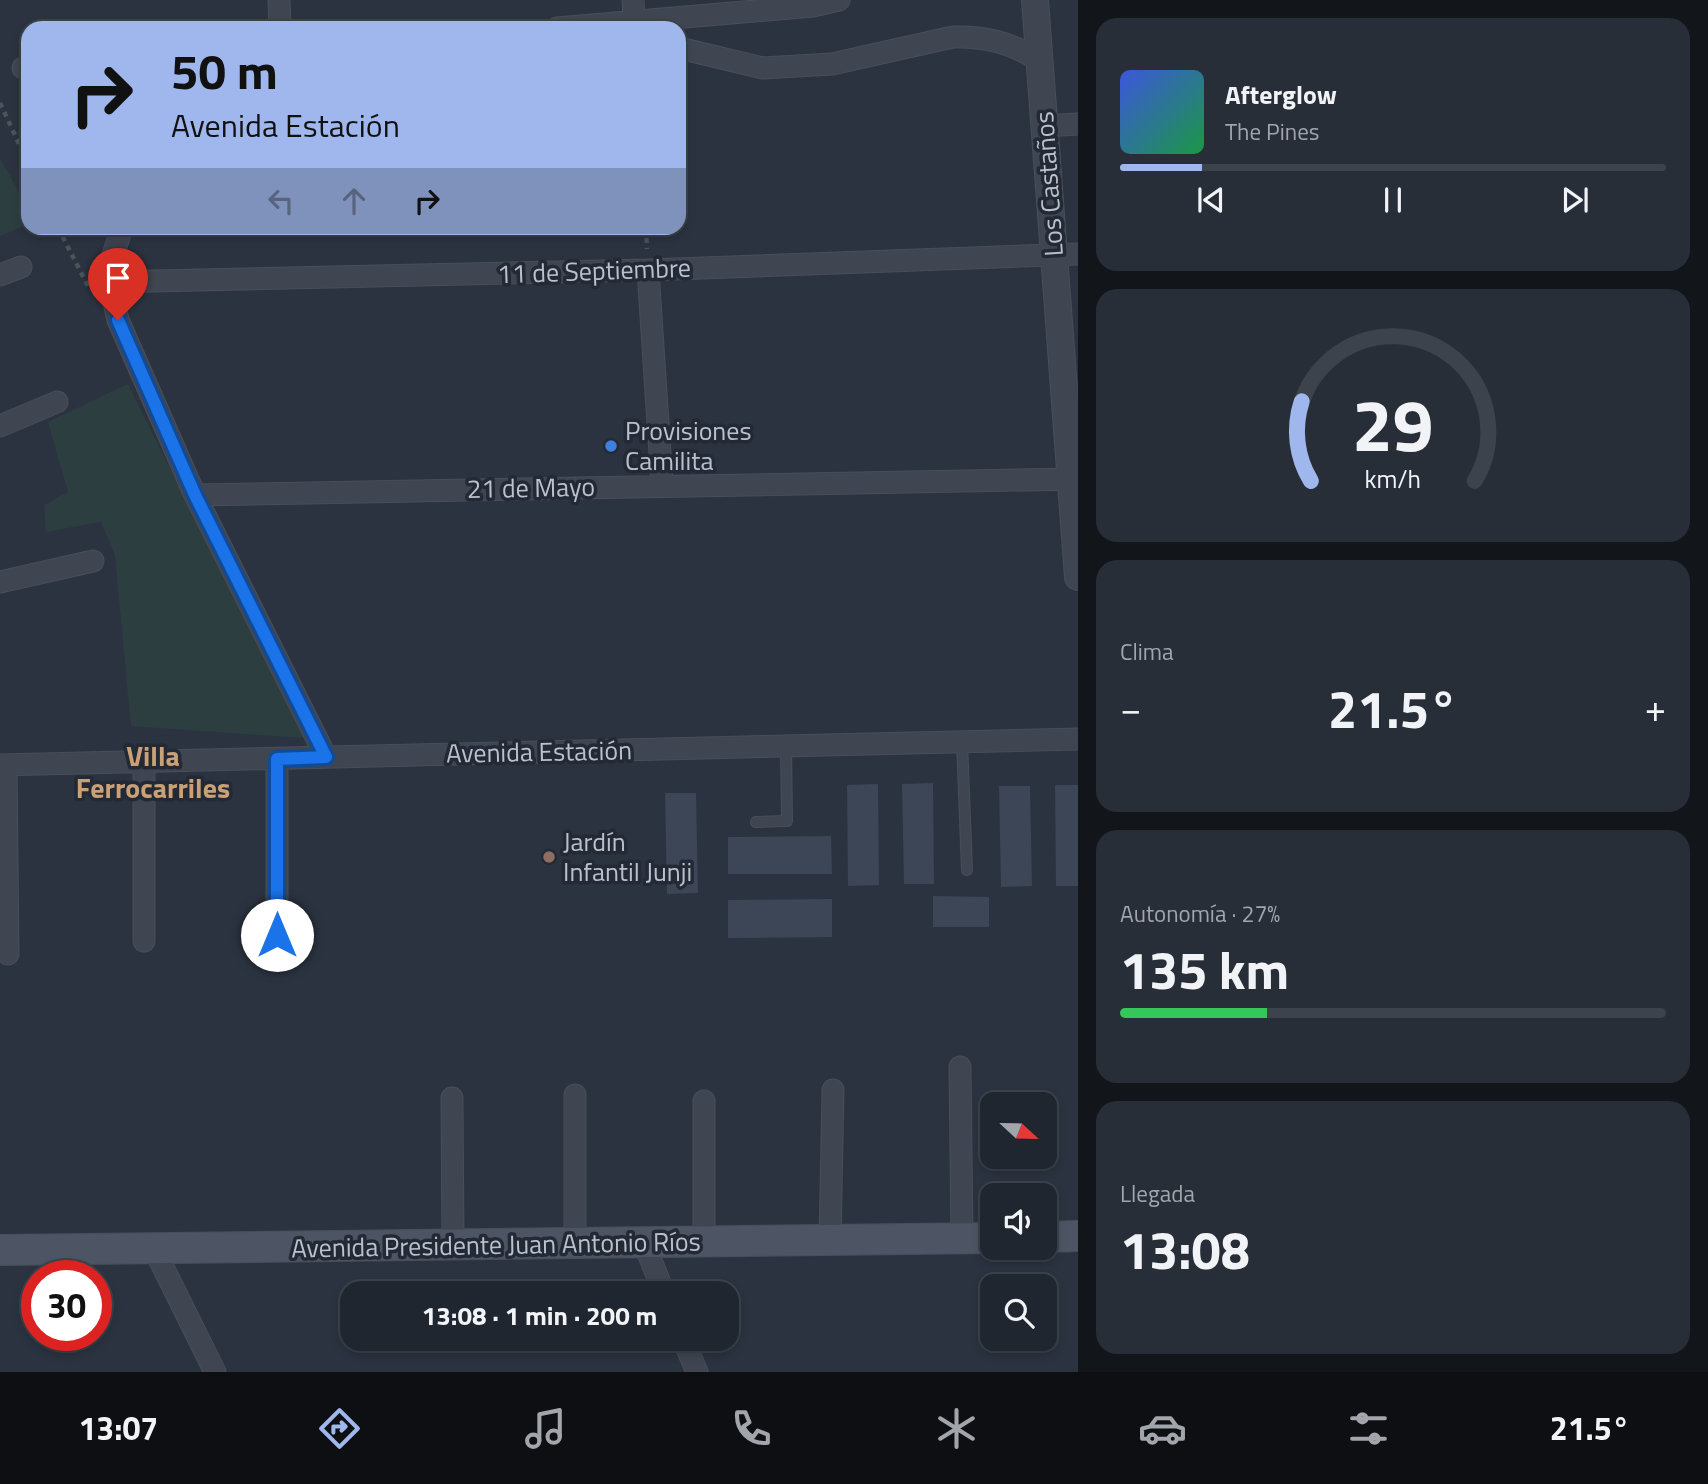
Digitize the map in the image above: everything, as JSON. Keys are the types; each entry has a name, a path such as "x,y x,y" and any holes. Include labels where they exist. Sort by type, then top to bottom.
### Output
{"main road":[{"path":"1057,1237 1078,1236"},
{"name":"Avenida Presidente Juan Antonio Ríos","path":"0,1250 980,1238"}],"street":[{"path":"279,0 280,21"},
{"path":"633,0 637,21"},
{"path":"675,21 813,6 839,0"},
{"name":"Los Castaños","path":"1035,0 1045,126 1066,255 1078,577"},
{"path":"686,50 763,68 832,64 953,37 971,36 1005,43 1040,61"},
{"path":"1045,126 1078,124"},
{"path":"120,235 110,264 109,282 118,320 195,495 326,757"},
{"name":"11 de Septiembre","path":"109,282 648,270 1066,255"},
{"path":"0,275 21,267"},
{"path":"648,270 662,485"},
{"path":"0,426 57,402"},
{"name":"21 de Mayo","path":"195,495 1074,479"},
{"path":"0,582 93,561"},
{"name":"Avenida Estación","path":"3,765 1078,739"},
{"path":"277,759 277,935"},
{"path":"144,762 144,941"},
{"path":"3,765 8,954"},
{"path":"960,1066 962,1239"},
{"path":"830,1241 833,1090"},
{"path":"575,1095 575,1244"},
{"path":"452,1098 453,1245"},
{"path":"705,1101 705,1242"},
{"path":"643,1243 659,1281"},
{"path":"153,1247 215,1372"},
{"path":"688,1351 697,1372"}],"lane":[{"path":"962,742 967,870"},
{"path":"755,822 787,821 786,746"}],"path":[{"path":"0,103 21,148"}],"shaded area":[{"path":"0,158 21,196 21,227 0,236"},
{"path":"128,384 304,738 131,726 115,555 101,522 46,532 44,505 68,492 48,422"}],"building":[{"path":"933,783 934,884 904,884 902,784"},
{"path":"878,784 879,885 848,886 847,785"},
{"path":"1055,785 1078,785 1078,886 1056,886"},
{"path":"999,786 1030,786 1032,886 1001,887"},
{"path":"665,793 696,793 698,893 667,894"},
{"path":"831,836 832,874 728,874 728,837"},
{"path":"933,896 989,897 989,927 933,927"},
{"path":"832,899 832,937 728,938 728,900"}],"place":[{"name":"Provisiones Camilita","path":"611,446"},
{"name":"Jardín Infantil Junji","path":"549,857"}],"district":[{"name":"Villa Ferrocarriles","path":"153,772"}],"route":[{"path":"118,320 195,495 326,757 277,759 277,935"}]}
